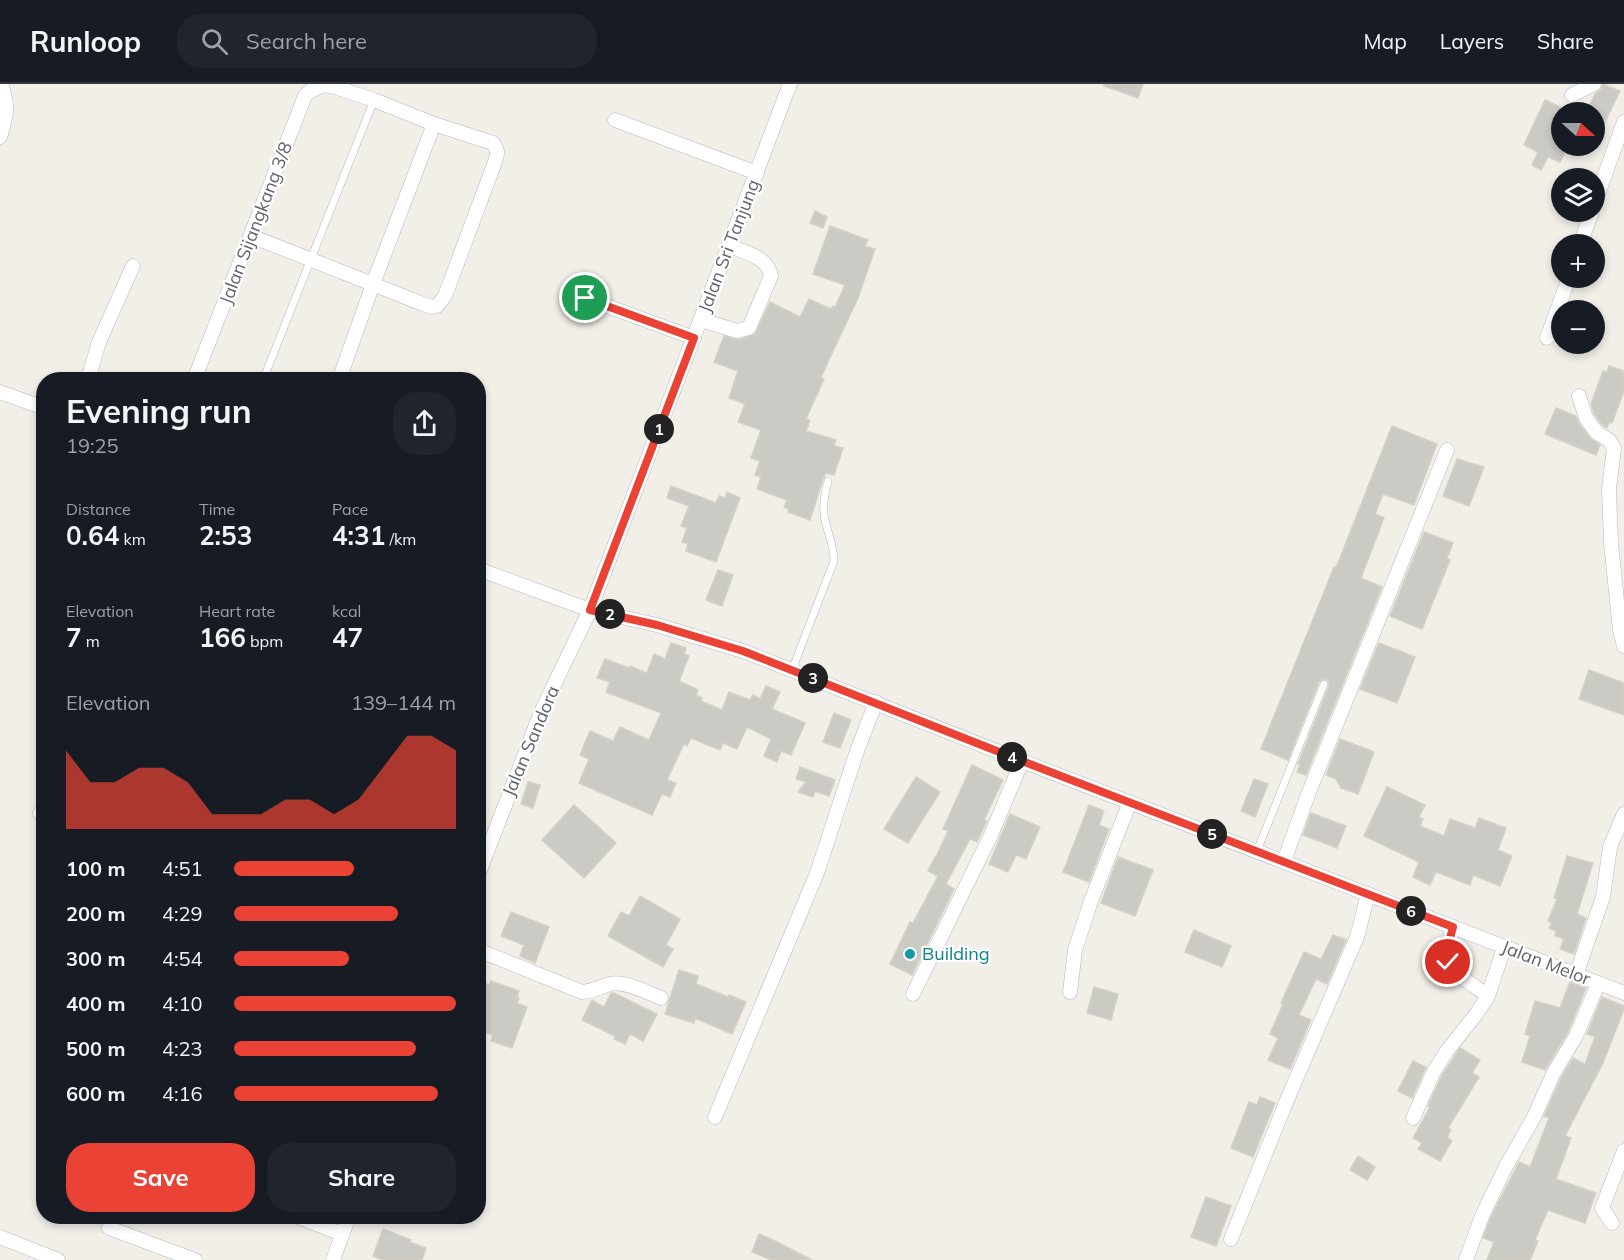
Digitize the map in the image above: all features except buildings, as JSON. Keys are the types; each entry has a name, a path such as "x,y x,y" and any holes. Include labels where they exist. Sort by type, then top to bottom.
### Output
{"street":[{"path":"0,137 7,114 6,99 1,84"},
{"name":"Jalan Sri Tanjung","path":"590,610 682,333 701,320 790,84"},
{"path":"1572,95 1594,84"},
{"name":"Jalan Sijangkang 3/8","path":"197,372 306,96 310,91 324,85 374,100"},
{"path":"251,236 432,307 437,306 445,296 498,154 497,148 493,143 434,124 374,100"},
{"path":"615,120 757,173"},
{"path":"1605,175 1624,122"},
{"path":"342,372 434,124"},
{"path":"701,320 736,331 748,328 771,276 770,269 761,259 729,246"},
{"path":"90,372 99,342 133,266"},
{"path":"1547,338 1565,288"},
{"path":"585,298 682,333"},
{"path":"0,392 36,405"},
{"path":"1579,396 1586,418 1597,433 1609,440 1614,448 1609,489 1611,543 1620,630 1624,646"},
{"path":"1284,861 1309,792 1447,450"},
{"name":"Jalan Melor","path":"486,572 590,610 657,625 743,651 1624,993"},
{"name":"Jalan Sandora","path":"486,854 542,710 590,610"},
{"path":"715,1117 817,873 857,751 876,702"},
{"path":"913,994 991,835 1022,761"},
{"path":"1070,992 1075,950 1091,901 1130,802"},
{"path":"1576,975 1603,897 1610,847 1624,814"},
{"path":"1231,1239 1287,1100 1357,937 1368,894"},
{"path":"1453,927 1447,950 1448,962 1454,971 1488,996"},
{"path":"1413,1118 1434,1071 1488,996 1504,948"},
{"path":"486,953 582,992 611,983 622,983 662,998"},
{"path":"1466,1260 1486,1207 1534,1117 1553,1074 1575,1036 1598,984"},
{"path":"1612,1223 1602,1208 1624,1151"},
{"path":"316,1224 342,1234"},
{"path":"333,1260 346,1224"},
{"path":"109,1228 195,1260"},
{"path":"0,1237 58,1260"}],"lane":[{"path":"265,372 374,100"},
{"path":"792,670 834,561 834,549 824,514 824,497 828,481"},
{"path":"1257,851 1324,684"}],"place":[{"name":"Building","path":"910,954"}],"route":[{"path":"585,298 694,338 590,610 657,625 743,651 1453,927 1447,950 1448,962"}]}
